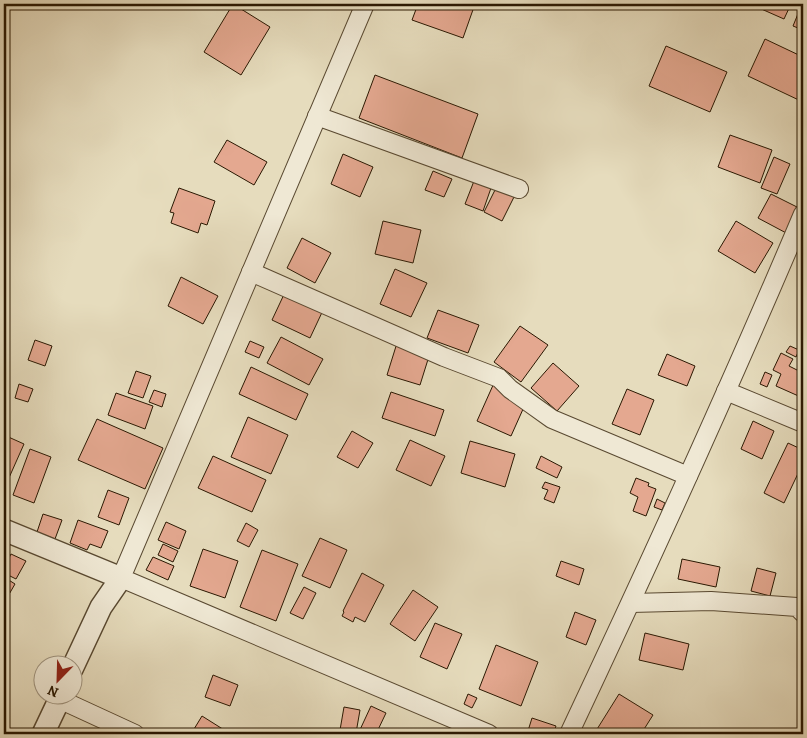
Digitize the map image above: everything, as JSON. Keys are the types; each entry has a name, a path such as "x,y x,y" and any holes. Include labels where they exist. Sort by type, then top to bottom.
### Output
{"street":[{"path":"78,656 101,607 121,578 365,4"},
{"path":"317,116 519,189"},
{"path":"569,734 631,603 803,214"},
{"path":"251,272 444,357 499,378 510,389 552,419 688,476"},
{"path":"726,391 803,423"},
{"path":"4,530 490,734"},
{"path":"631,603 711,601 797,606 803,613"},
{"path":"42,734 56,706"},
{"path":"78,706 136,734"}],"building":[{"path":"233,4 270,27 241,75 204,52"},
{"path":"418,4 475,4 463,38 412,20"},
{"path":"750,4 791,4 784,19"},
{"path":"803,4 803,30 793,26"},
{"path":"765,39 803,57 803,102 748,76"},
{"path":"666,46 727,72 710,112 649,86"},
{"path":"375,75 478,114 462,158 359,118"},
{"path":"730,135 772,150 760,183 718,167"},
{"path":"227,140 267,162 254,185 214,162"},
{"path":"343,154 373,167 360,197 331,184"},
{"path":"774,157 790,164 777,194 761,188"},
{"path":"433,171 452,179 444,197 425,190"},
{"path":"474,181 491,188 483,211 465,204"},
{"path":"497,186 515,195 502,221 484,212"},
{"path":"179,188 215,201 207,225 201,223 198,233 171,223 174,213 170,212"},
{"path":"771,194 803,210 790,235 758,218"},
{"path":"383,221 421,230 413,263 375,254"},
{"path":"736,221 773,243 755,273 718,251"},
{"path":"302,238 331,253 315,283 287,268"},
{"path":"395,269 427,283 411,317 380,304"},
{"path":"181,277 218,296 203,324 168,306"},
{"path":"287,288 325,306 310,338 272,320"},
{"path":"438,310 479,325 468,353 427,338"},
{"path":"520,326 548,345 521,382 494,362"},
{"path":"281,337 323,359 309,385 267,363"},
{"path":"35,340 52,346 45,366 28,360"},
{"path":"250,341 264,347 259,358 245,352"},
{"path":"397,343 430,353 420,385 387,375"},
{"path":"790,346 799,350 796,357 786,352"},
{"path":"781,353 793,359 789,366 803,373 803,398 776,386 781,374 773,370"},
{"path":"667,354 695,366 687,386 658,375"},
{"path":"553,363 579,386 557,411 531,388"},
{"path":"251,367 308,394 296,420 239,394"},
{"path":"136,371 151,376 143,398 128,393"},
{"path":"765,372 772,375 767,387 760,384"},
{"path":"494,383 528,398 511,436 477,421"},
{"path":"19,384 33,389 28,402 15,398"},
{"path":"627,389 654,400 640,435 612,424"},
{"path":"154,390 166,394 162,407 149,402"},
{"path":"391,392 444,410 435,436 382,418"},
{"path":"116,393 153,406 145,429 108,415"},
{"path":"248,417 288,435 271,474 231,457"},
{"path":"97,419 163,448 145,489 78,460"},
{"path":"753,421 774,431 762,459 741,449"},
{"path":"352,431 373,443 358,468 337,457"},
{"path":"4,435 24,444 4,489"},
{"path":"410,440 445,456 431,486 396,470"},
{"path":"470,441 515,454 505,487 461,473"},
{"path":"788,443 803,450 803,463 784,503 764,493"},
{"path":"30,449 51,457 34,503 13,495"},
{"path":"213,456 266,480 252,512 198,488"},
{"path":"541,456 562,467 557,478 536,468"},
{"path":"636,478 649,483 648,486 656,489 646,516 633,511 638,497 630,493"},
{"path":"545,482 560,487 554,503 544,499 548,490 542,488"},
{"path":"108,490 129,498 119,525 98,517"},
{"path":"657,499 665,503 662,510 654,507"},
{"path":"43,514 62,520 55,539 37,532"},
{"path":"78,520 108,531 101,548 90,544 87,550 70,543"},
{"path":"166,522 186,531 179,549 158,540"},
{"path":"246,523 258,530 249,547 237,541"},
{"path":"320,538 347,550 330,588 302,576"},
{"path":"163,544 178,551 173,562 158,555"},
{"path":"203,549 238,561 225,598 190,586"},
{"path":"262,550 298,564 276,621 240,607"},
{"path":"11,554 26,561 16,579 4,573 4,567"},
{"path":"153,557 174,566 168,580 146,570"},
{"path":"682,559 720,567 716,587 678,579"},
{"path":"561,561 584,569 579,585 556,576"},
{"path":"757,568 776,573 770,596 751,591"},
{"path":"362,573 384,585 365,622 355,617 353,622 342,616"},
{"path":"4,577 15,584 4,603"},
{"path":"304,587 316,593 303,619 290,613"},
{"path":"413,590 438,607 415,641 390,624"},
{"path":"575,612 596,620 586,645 566,637"},
{"path":"435,623 462,634 447,669 420,657"},
{"path":"645,633 689,644 683,670 639,660"},
{"path":"496,645 538,662 521,706 479,689"},
{"path":"213,675 238,685 230,706 205,697"},
{"path":"468,694 477,698 472,708 464,704"},
{"path":"619,694 653,715 641,734 594,734"},
{"path":"371,706 386,713 376,734 358,734"},
{"path":"344,707 360,710 356,733 340,730"},
{"path":"202,716 229,733 229,734 191,734"},
{"path":"532,718 556,726 553,734 527,734"}]}
